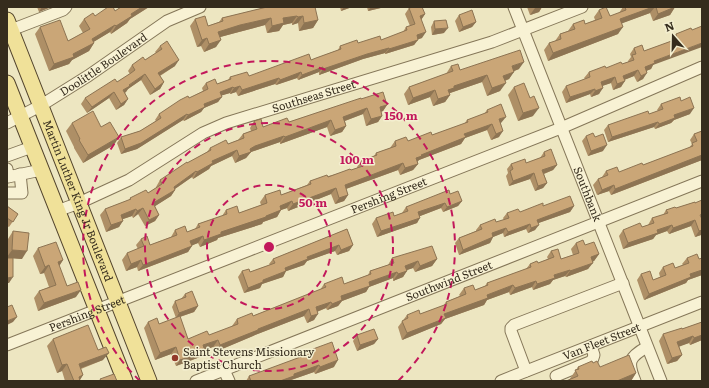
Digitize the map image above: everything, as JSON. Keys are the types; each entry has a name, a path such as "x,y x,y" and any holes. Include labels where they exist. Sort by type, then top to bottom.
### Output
{"main road":[{"name":"Martin Luther King Jr Boulevard","path":"9,25 149,381"},
{"name":"Martin Luther King Jr Boulevard","path":"7,84 13,120 32,148 125,381"}],"street":[{"path":"9,25 63,10 66,7"},
{"name":"Doolittle Boulevard","path":"13,120 40,106 88,76 167,21 200,7"},
{"name":"Southbank","path":"514,7 623,283 627,308 639,327 661,381"},
{"name":"Southseas Street","path":"57,211 79,203 129,180 203,132 226,123 448,57 524,31 582,7"},
{"name":"Pershing Street","path":"7,345 561,128 702,67"},
{"path":"7,156 32,148"},
{"path":"7,174 20,174 41,170"},
{"path":"7,193 22,193 20,174"},
{"name":"Southwind Street","path":"196,381 702,181"},
{"path":"526,371 511,331 511,328 514,325 623,283"},
{"name":"Van Fleet Street","path":"501,381 702,302"},
{"path":"550,362 557,379 592,361 594,355 591,346"},
{"path":"635,381 629,366 630,362 636,353 647,347"},
{"path":"224,370 228,381"}],"building":[{"path":"108,7 113,7 115,11 121,7 142,7 131,14 132,16 92,39 94,43 73,54 74,57 54,64 40,27 60,20 68,41 90,29 84,19 93,13 95,16"},
{"path":"267,7 315,7 318,20 304,23 303,16 297,16 283,18 284,23 272,26 271,18 218,32 221,40 209,44 207,38 202,40 195,19 205,16 208,26 223,21 222,18"},
{"path":"422,7 425,14 420,16 426,32 417,35 418,40 367,54 323,69 323,67 302,75 301,72 280,80 279,78 242,90 240,86 233,87 220,92 222,97 204,104 205,107 188,115 187,114 141,143 125,149 121,137 140,131 161,118 159,114 180,100 188,96 189,98 208,89 206,83 215,79 217,84 231,79 230,77 247,72 249,76 309,54 311,60 341,49 340,46 357,40 358,43 380,36 381,40 407,30 406,27 415,24 409,8"},
{"path":"606,7 610,16 626,10 625,7 653,7 620,19 623,27 553,53 549,43 561,39 560,34 575,29 573,24 584,20 585,24 602,18 599,10"},
{"path":"656,7 675,7 658,14"},
{"path":"472,10 476,22 463,27 459,15"},
{"path":"446,20 448,28 435,29 434,21"},
{"path":"702,26 702,43 654,61 655,63 645,67 647,73 641,76 638,70 623,76 625,81 617,84 615,77 601,82 603,88 570,97 566,86 590,77 589,72 605,66 606,68 621,62 622,64 634,60 632,55 636,54 634,48 642,45 644,51 677,39 676,34 691,28 692,30"},
{"path":"167,41 179,60 158,73 164,82 155,89 145,74 123,90 128,99 121,104 114,92 92,107 85,98 115,79 117,82 131,73 135,70 132,65 143,57 145,60 162,49 160,46"},
{"path":"520,50 524,62 512,66 514,72 503,76 506,83 492,88 487,75 454,86 454,88 448,90 450,95 438,99 435,90 413,98 409,87 453,71 451,66 458,64 460,70"},
{"path":"524,83 530,98 534,96 539,108 523,113 514,87"},
{"path":"383,92 387,105 380,107 382,116 371,119 367,108 343,117 346,126 335,130 331,120 255,146 250,149 251,152 239,156 237,150 212,161 213,163 197,172 196,171 174,187 175,190 153,203 159,215 149,220 143,208 137,211 136,209 121,215 123,221 111,225 105,209 131,199 130,198 146,190 148,193 162,184 160,180 187,162 211,150 210,148 226,140 228,144 244,138 243,134 257,129 254,121 261,119 263,127 287,118 289,122"},
{"path":"680,97 681,101 690,97 694,108 674,115 675,118 659,124 658,122 612,137 608,125 648,111 649,114 663,109 661,104"},
{"path":"501,104 506,117 499,119 503,131 496,134 492,124 464,134 466,137 416,158 418,164 405,168 403,163 345,185 348,195 339,198 336,188 293,204 292,201 280,206 281,210 266,217 221,232 221,234 204,240 203,236 190,241 192,246 143,265 141,260 131,264 127,253 144,246 141,239 147,236 150,245 177,235 175,230 185,226 187,232 200,227 198,224 227,214 226,210 237,206 239,213 267,203 265,195 280,190 281,195 311,184 310,181 363,166 361,161 377,155 376,153 396,146 395,141 406,137 408,141 431,132 432,135 468,122 467,120 488,112 487,110"},
{"path":"93,111 101,127 110,122 119,137 88,155 79,140 80,139 72,123"},
{"path":"702,131 702,155 615,189 614,185 602,190 598,179 608,175 606,171 617,167 619,172 642,163 643,165 693,146 692,143 697,141 694,134"},
{"path":"593,133 595,137 603,134 607,145 591,151 586,136"},
{"path":"551,149 557,165 542,170 547,183 538,186 534,173 513,181 510,171 513,169 511,164 525,159 526,163 545,156 544,152"},
{"path":"449,190 450,194 458,191 462,201 447,207 445,203 418,212 420,218 381,231 376,218 393,212 394,216 408,211 406,207"},
{"path":"570,196 574,206 537,220 539,225 531,228 530,224 508,232 506,228 492,233 493,237 463,250 459,238 482,229 480,225 495,219 496,222 509,218 507,213 518,209 520,212 543,203 543,206"},
{"path":"702,200 702,214 700,215 702,219 702,230 699,231 695,220 673,228 672,225 657,230 658,233 628,243 623,230 640,223 642,227 654,223 652,218 668,213 666,210"},
{"path":"7,206 18,214 13,222 7,218"},
{"path":"347,229 353,245 341,250 339,245 307,257 308,259 285,268 286,271 248,288 242,271 249,269 250,272 275,263 273,259"},
{"path":"13,231 29,233 27,251 12,250"},
{"path":"583,240 585,245 594,242 599,254 591,257 593,263 554,275 555,278 537,284 536,281 515,288 513,285 487,295 488,298 444,314 446,318 407,333 402,321 408,318 407,315 419,310 420,314 447,304 446,302 466,294 464,288 473,285 475,290 488,285 487,283 531,267 530,264 537,261 538,263 554,257 551,251 558,249 561,259 579,253 576,243"},
{"path":"56,242 63,260 58,262 67,286 78,282 81,290 44,303 39,291 56,285 49,265 45,267 38,248"},
{"path":"432,246 437,259 420,266 418,261 405,266 407,271 398,274 397,272 369,282 370,286 341,296 342,300 332,304 331,302 316,307 318,314 311,316 309,309 220,345 218,340 203,345 205,351 180,360 176,347 160,353 148,322 157,318 159,324 180,316 188,339 207,331 209,335 238,324 237,319 252,313 253,316 326,287 324,284 342,277 344,284 371,274 370,271 394,263 392,258"},
{"path":"697,254 699,259 702,258 702,270 690,274 691,277 649,294 641,274 650,271 653,280 666,275 663,267 673,263 675,268 689,263 687,258"},
{"path":"7,258 13,258 13,277 7,278"},
{"path":"192,291 198,306 179,313 175,301 186,297 185,294"},
{"path":"12,305 17,317 7,321 7,307"},
{"path":"702,322 702,335 694,338 693,336 677,342 682,355 672,358 663,334"},
{"path":"88,325 98,350 106,347 109,353 79,364 83,375 79,377 80,381 74,381 67,364 62,365 53,339"},
{"path":"374,329 378,339 360,345 357,335"},
{"path":"332,342 338,360 320,367 319,365 294,374 294,376 280,381 251,381 249,376 314,352 313,349"},
{"path":"629,355 636,373 617,381 566,381 578,376 575,370 579,369 578,367 592,361 593,363 597,361 600,367"},
{"path":"114,374 117,381 101,381 100,379"}],"place":[{"name":"Saint Stevens Missionary Baptist Church","path":"175,358"}]}
